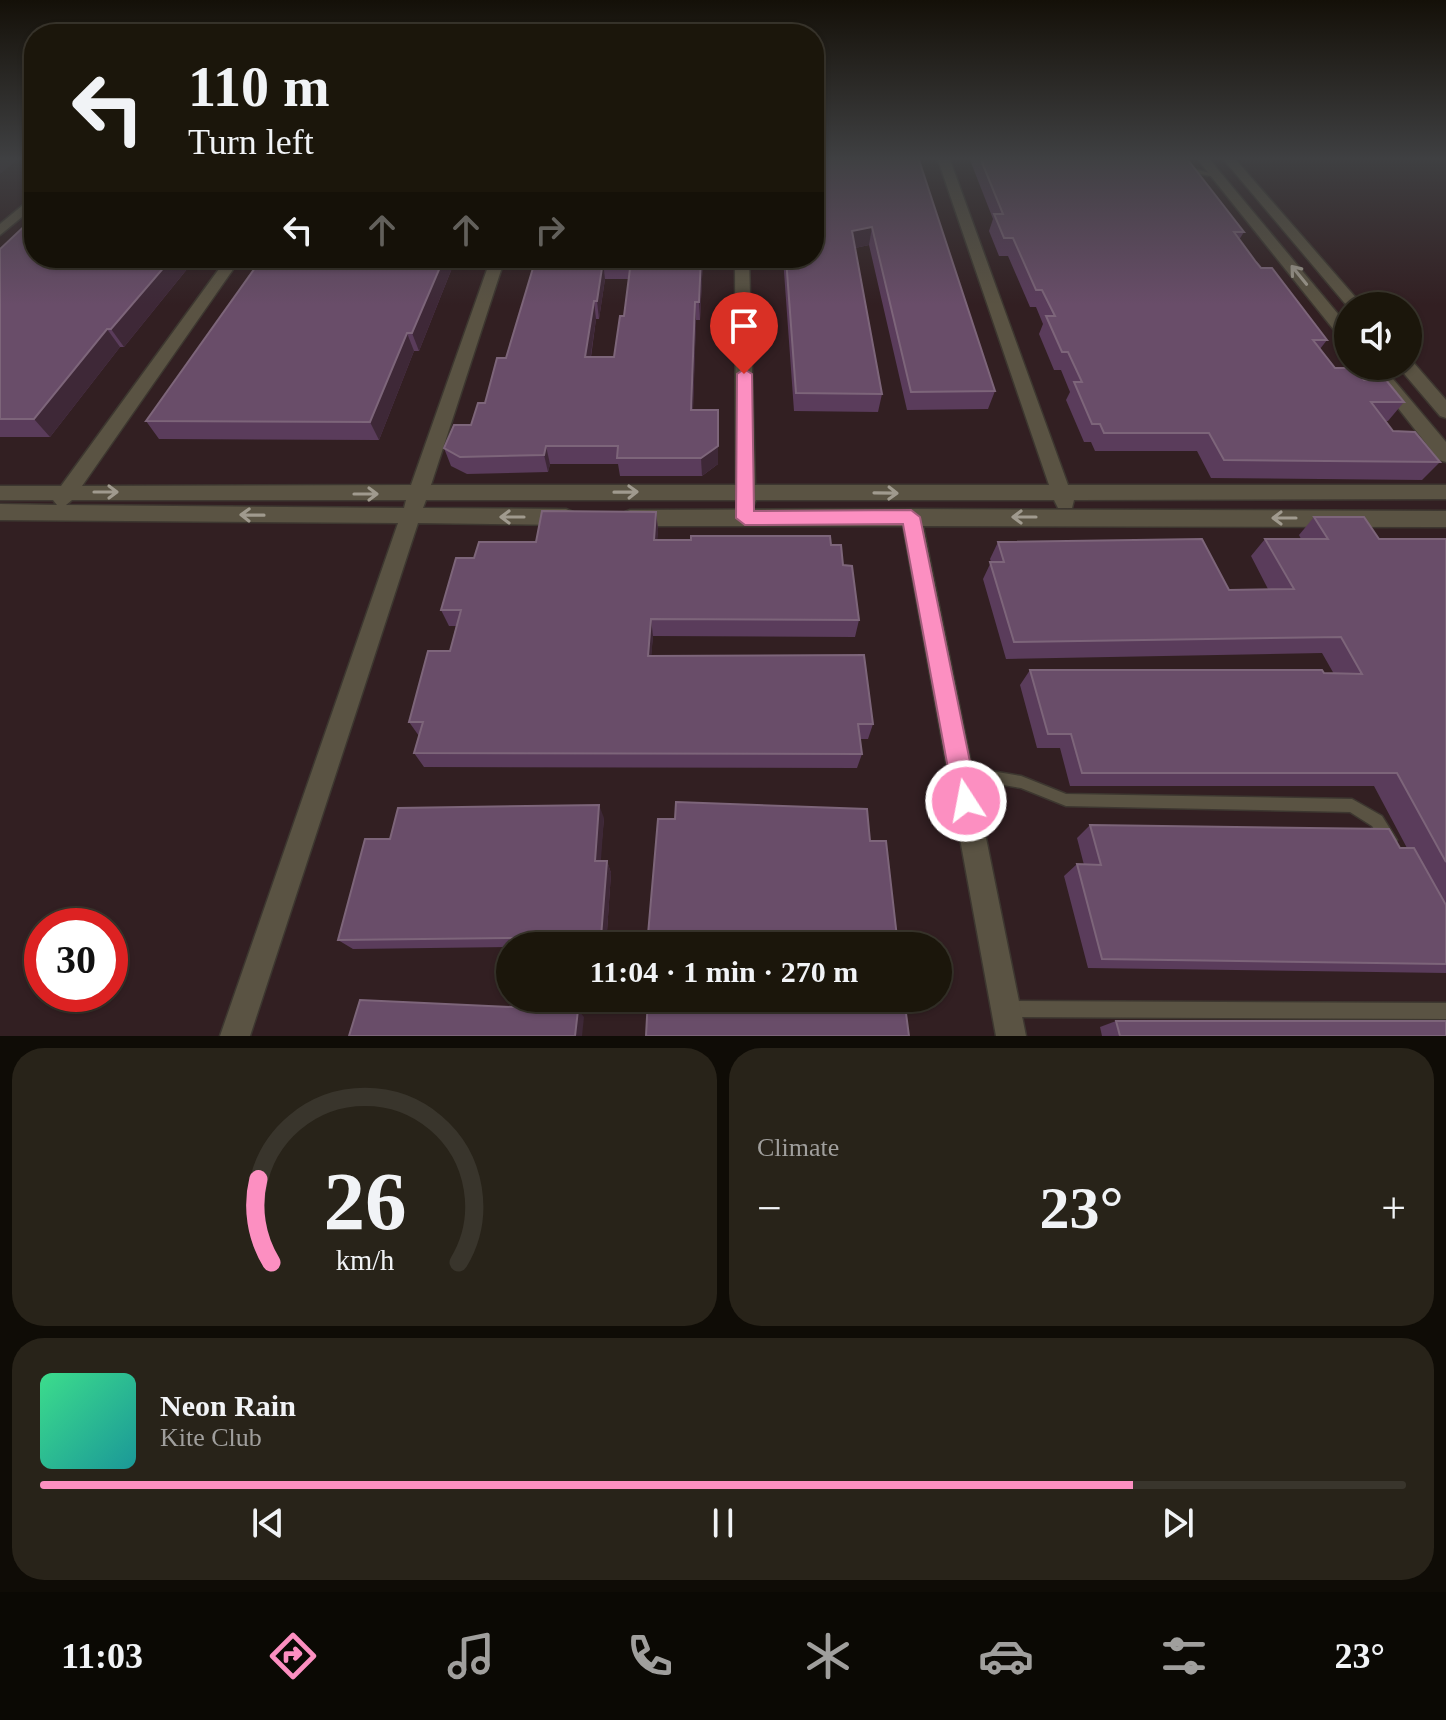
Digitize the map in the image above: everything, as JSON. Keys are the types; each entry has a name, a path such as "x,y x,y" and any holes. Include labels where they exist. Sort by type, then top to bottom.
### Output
{"street":[{"path":"961,208 1071,516"},
{"path":"1243,208 1334,319"},
{"path":"1271,208 1343,292"},
{"path":"0,231 24,209"},
{"path":"51,513 227,268"},
{"path":"235,1036 495,268"},
{"path":"742,268 745,518"},
{"path":"1384,380 1446,455"},
{"path":"1419,380 1446,412"},
{"path":"0,512 415,506 747,491 1446,492"},
{"path":"0,493 68,492 415,506 594,518 1071,516 1446,519"},
{"path":"911,517 1011,1036"}],"lane":[{"path":"960,772 1021,782 1066,800 1352,806 1377,821 1399,856"},
{"path":"1006,1009 1446,1011"}],"shaded area":[{"path":"0,208 24,208 24,268 824,268 824,208 1446,208 1446,1036 0,1036"}],"building":[{"path":"824,208 935,208 995,391 911,392 872,227 852,231 882,394 796,393 787,268 824,268"},
{"path":"1001,208 1226,208 1244,232 1234,232 1256,262 1261,268 1272,268 1327,340 1313,340 1334,367 1334,380 1386,380 1404,402 1371,402 1393,431 1415,432 1440,462 1224,460 1209,433 1104,433 1100,424 1092,424 1074,382 1082,382 1068,352 1062,352 1046,316 1055,316 1042,290 1036,290 1013,238 1004,238 994,214 1003,214"},
{"path":"24,226 24,268 163,268 111,329 107,329 34,419 0,419 0,249"},
{"path":"255,268 440,268 412,333 407,333 370,422 146,421"},
{"path":"533,268 602,268 585,357 614,357 620,316 624,316 630,268 701,268 699,302 695,302 691,410 718,410 718,446 701,458 617,458 618,446 546,446 544,455 460,457 444,448 454,425 471,425 478,403 485,403 497,358 506,358"},
{"path":"542,511 656,512 654,540 691,540 691,536 830,536 831,545 841,545 843,565 852,566 859,620 651,619 648,656 864,655 873,724 858,724 862,754 414,753 423,722 409,722 428,651 450,651 461,610 441,610 456,558 474,558 479,542 536,542"},
{"path":"1314,517 1364,517 1379,539 1446,539 1446,862 1397,773 1082,773 1071,734 1048,734 1030,670 1322,670 1324,673 1362,674 1341,637 1014,642 990,562 1004,562 998,542 1202,539 1229,590 1294,589 1265,539 1328,539"},
{"path":"676,802 867,809 870,841 886,841 896,932 648,932 658,819 675,819"},
{"path":"599,805 595,861 607,861 601,932 496,932 496,938 338,940 365,839 390,839 398,808"},
{"path":"1090,825 1389,829 1400,848 1414,848 1446,905 1446,964 1102,959 1077,864 1101,865"},
{"path":"360,1000 496,1006 496,1012 578,1012 575,1036 349,1036"},
{"path":"647,1012 906,1012 909,1036 646,1036"},
{"path":"1116,1021 1446,1021 1446,1036 1120,1036"}],"route":[{"path":"744,374 745,518 911,517 966,801"}]}
